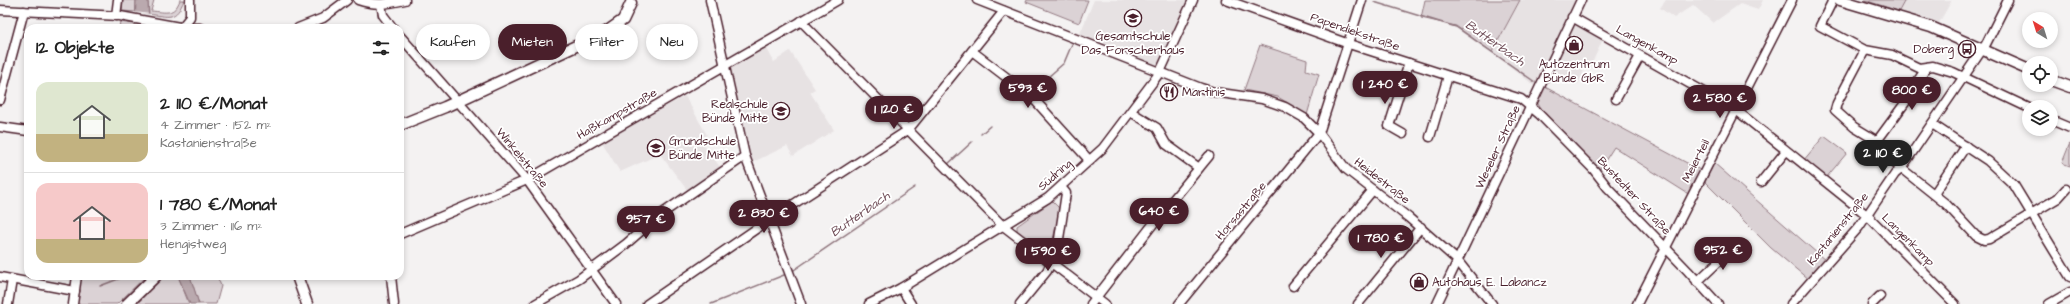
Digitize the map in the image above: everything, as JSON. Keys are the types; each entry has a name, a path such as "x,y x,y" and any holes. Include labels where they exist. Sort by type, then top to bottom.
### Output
{"main road":[{"path":"1841,0 1931,27 2022,67"},
{"path":"404,123 457,101 611,29 623,20 629,1"},
{"path":"2058,83 2070,87"},
{"path":"127,304 152,280"},
{"path":"298,280 307,304"}],"street":[{"path":"118,0 120,17"},
{"path":"186,24 190,17 190,0"},
{"path":"308,24 323,18 347,0"},
{"path":"358,0 371,4 405,0"},
{"path":"710,0 745,156 801,304"},
{"name":"Haßkampstraße","path":"404,232 527,180 838,0"},
{"name":"Heidestraße","path":"977,0 1214,92 1273,102 1304,118 1320,133 1346,169 1421,228 1457,260 1492,304"},
{"name":"Südring","path":"869,304 901,288 1048,198 1090,161 1103,148 1160,72 1193,0"},
{"name":"Papendiekstraße","path":"1226,0 1349,44 1521,99 1530,107"},
{"path":"1320,133 1362,0"},
{"name":"Weseler Straße","path":"1437,304 1581,0"},
{"name":"Meierteil","path":"1637,304 1792,0"},
{"path":"1833,0 1820,26 1865,50 1892,55 1920,68 1933,66 1953,72 2022,105"},
{"name":"Kastanienstraße","path":"1792,304 1868,216 1895,174 1901,169 1982,49 2008,0"},
{"path":"380,4 383,15 390,24"},
{"path":"0,10 120,17 170,24"},
{"path":"0,100 24,11"},
{"path":"647,304 769,220 908,130 1004,11"},
{"name":"Langenkamp","path":"1572,17 1736,110 1868,216 1954,304"},
{"path":"801,21 1002,225 1105,304"},
{"name":"Winkelstraße","path":"404,41 527,180 616,304"},
{"path":"1865,50 1837,103 1835,110 1854,127 1877,141 1882,153 1946,204 1976,236 1984,240 1989,239 2058,198 2066,189"},
{"path":"972,51 1031,96 1090,161"},
{"path":"1616,99 1640,56"},
{"name":"Papendiekstraße","path":"1403,134 1389,126 1409,63"},
{"path":"1877,141 1916,88 1915,85 1927,67"},
{"path":"1430,137 1448,76"},
{"name":"Bustedter Straße","path":"1530,107 1594,170 1608,188 1666,247 1718,304"},
{"path":"1130,112 1157,128 1166,144 1199,168"},
{"path":"2058,123 2070,128"},
{"path":"1932,124 1966,146 2004,174 2014,185 2070,277"},
{"path":"0,127 24,130"},
{"name":"Horsastraße","path":"1179,304 1320,133"},
{"path":"1934,194 1966,146"},
{"path":"1761,182 1786,151"},
{"path":"535,304 579,279 657,217 745,156"},
{"path":"1091,304 1095,296 1209,156"},
{"path":"1020,304 1048,271 1057,252 1066,193 1061,187"},
{"path":"1293,286 1373,190"},
{"path":"1358,304 1421,228"},
{"path":"1697,282 1735,246"},
{"path":"0,277 75,291"},
{"path":"8,304 12,280"},
{"path":"73,304 76,280"},
{"path":"391,280 394,304"},
{"path":"901,288 911,304"},
{"path":"2048,304 2070,292"},
{"path":"1872,304 1880,296"}],"shaded area":[{"path":"123,0 136,0 136,12 122,11"},
{"path":"136,0 148,0 149,24 135,24"},
{"path":"148,0 154,0 151,11 169,12 175,9 180,0 184,0 181,7 175,14 167,16 149,14"},
{"path":"1027,0 1088,0 1079,23 1026,2"},
{"name":"Gesamtschule Das Forscherhaus","path":"1094,0 1187,0 1158,64 1153,65 1079,36"},
{"path":"1425,0 1520,0 1492,52 1456,26 1421,18"},
{"path":"1520,0 1577,0 1536,87 1492,52"},
{"path":"1666,0 1763,0 1758,10 1740,4 1713,23 1693,5 1674,18 1660,8"},
{"path":"1864,0 1905,0 1899,11"},
{"path":"1905,0 1952,0 1939,23 1899,11"},
{"path":"120,22 134,24 120,24"},
{"path":"1574,25 1578,25 1603,39 1589,70 1585,68 1578,84 1552,70"},
{"path":"1260,45 1307,60 1306,70 1319,74 1307,115 1278,97 1244,90"},
{"name":"Realschule Bünde Mitte","path":"766,47 774,62 790,51 815,89 810,92 834,130 793,156 787,146 753,162 749,152 731,69 734,65"},
{"path":"1545,87 1702,171 1690,195 1614,147 1598,172 1545,116 1537,102"},
{"name":"Grundschule Bünde Mitte","path":"685,96 707,135 699,138 720,167 687,190 660,154 620,172 602,142"},
{"path":"1824,136 1847,153 1825,179 1803,161"},
{"path":"2070,143 2070,166 2062,163"},
{"path":"1714,163 1826,261 1809,280 1771,248 1705,182"},
{"path":"1052,201 1060,209 1050,252 1047,254 1017,231 1017,226"},
{"path":"78,280 142,280 117,304 75,304"},
{"path":"159,280 180,280 189,304 137,304"},
{"path":"180,280 191,280 199,304 190,304"},
{"path":"191,280 219,280 221,286 216,304 199,304"}],"pier":[{"path":"134,12 151,14 151,24 132,24"}],"waterway":[{"name":"Butterbach","path":"1374,2 1456,27 1535,82"},
{"name":"Butterbach","path":"1031,92 1064,63 1072,44"},
{"name":"Butterbach","path":"981,134 990,126"},
{"name":"Butterbach","path":"948,164 972,142"},
{"name":"Butterbach","path":"794,270 915,187"},
{"name":"Butterbach","path":"711,304 784,275"},
{"path":"100,286 116,280"}],"place":[{"name":"Gesamtschule Das Forscherhaus","path":"1133,18"},
{"name":"Autozentrum Bünde GbR","path":"1574,45"},
{"name":"Doberg","path":"1967,49"},
{"name":"Martinis","path":"1169,92"},
{"name":"Realschule Bünde Mitte","path":"781,111"},
{"name":"Grundschule Bünde Mitte","path":"656,148"},
{"name":"Autohaus E. Labancz","path":"1419,282"}]}
